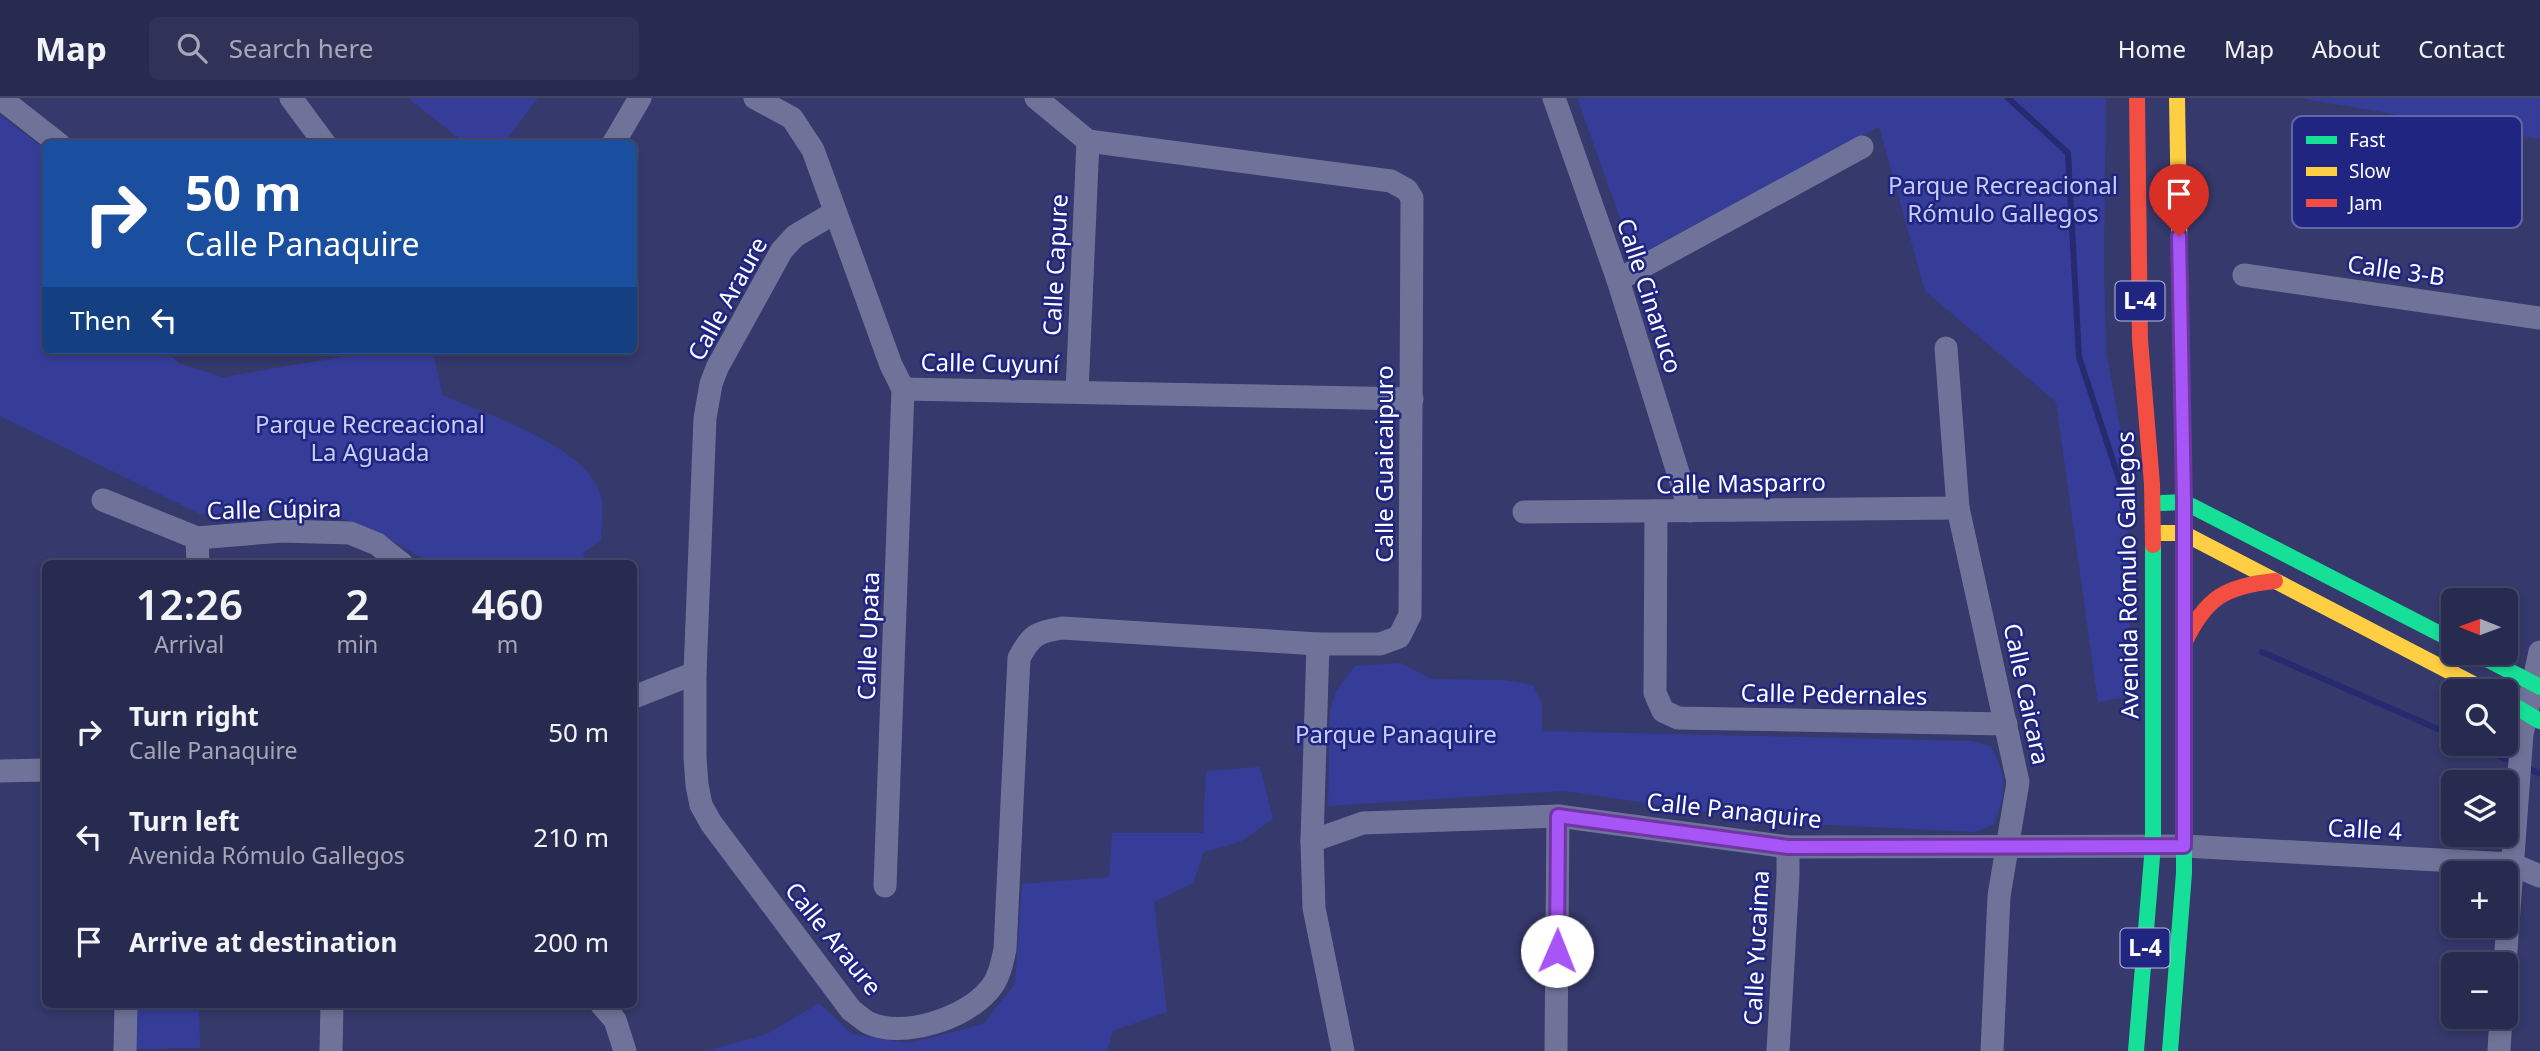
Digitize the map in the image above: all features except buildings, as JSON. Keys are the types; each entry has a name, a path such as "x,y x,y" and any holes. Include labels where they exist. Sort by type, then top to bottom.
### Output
{"main road":[{"name":"Avenida Rómulo Gallegos","path":"2136,1051 2153,845 2154,533 2140,340 2137,98"},
{"name":"L-4","path":"2170,1051 2184,873 2184,502 2177,98"},
{"path":"2153,503 2184,502 2441,634"},
{"path":"2154,533 2183,533 2464,679"},
{"path":"2184,644 2191,626 2211,600 2243,585 2275,581"},
{"path":"2498,665 2536,685"}],"street":[{"path":"0,98 54,140"},
{"path":"291,98 322,140"},
{"path":"615,140 640,98"},
{"name":"Calle Cuyuní","path":"755,98 792,118 813,150 891,365 903,389 1412,398"},
{"path":"1036,98 1088,141"},
{"name":"Calle Cinaruco","path":"1554,98 1618,280 1690,511"},
{"name":"Calle Capure","path":"1077,392 1088,141"},
{"name":"Calle Guaicaipuro","path":"1088,141 1377,179 1400,184 1412,198 1410,615 1399,637 1380,644 1318,644"},
{"path":"1618,280 1863,147"},
{"name":"Calle Araure","path":"834,213 795,236 782,250 711,384 705,418 695,673 697,785 701,805 711,823 851,1010 870,1023 890,1028 911,1027 943,1019 970,1005 989,990 1000,971 1005,950 1019,658 1028,641 1042,631 1062,628 1318,644"},
{"name":"Calle 3-B","path":"2244,275 2540,318"},
{"name":"Calle Caicara","path":"1947,348 1958,508 2018,782 1999,896 1992,1051"},
{"name":"Calle Upata","path":"885,886 903,389"},
{"name":"Calle Cúpira","path":"103,500 197,538 282,531 350,533 377,544 397,560"},
{"name":"Calle Masparro","path":"1524,512 1958,508"},
{"name":"Calle Pedernales","path":"1656,511 1655,693 1662,712 1678,718 2006,724"},
{"path":"197,538 198,560"},
{"path":"1318,644 1312,841 1314,908 1343,1051"},
{"path":"2511,861 2523,717 2536,685 2540,652"},
{"path":"637,696 695,673"},
{"path":"0,771 42,770"},
{"path":"1556,1051 1558,816"},
{"name":"Calle Panaquire","path":"1312,841 1363,823 1558,816 1788,847 2007,848 2153,845"},
{"name":"Calle 4","path":"2153,845 2456,861"},
{"name":"Calle Yucaima","path":"1778,1051 1788,847"},
{"name":"Calle 4","path":"2518,867 2540,876"},
{"path":"125,1051 126,1008"},
{"path":"331,1051 332,1008"},
{"path":"604,1008 615,1020 625,1051"},
{"path":"2499,1051 2500,1029"}],"green space":[{"path":"408,98 538,98 506,140 461,140"},
{"name":"Parque Recreacional Rómulo Gallegos","path":"1577,98 2106,98 2106,350 2121,433 2127,518 2132,696 2098,702 2056,402 1925,291 1879,127 1634,257"},
{"path":"2299,98 2540,98 2540,139 2522,136 2522,116 2405,116"},
{"name":"Parque Recreacional La Aguada","path":"0,115 42,147 42,354 169,354 180,364 223,377 359,354 434,354 442,395 534,434 578,463 593,479 602,502 601,540 583,553 586,560 426,560 370,528 315,509 200,514 0,416"},
{"name":"Parque Panaquire","path":"1401,663 1431,679 1504,680 1533,685 1542,704 1542,731 1972,741 1991,746 2003,776 2001,804 1993,825 1975,832 1785,823 1563,791 1328,806 1330,710 1336,691 1355,666"},
{"path":"1260,767 1273,819 1240,842 1204,852 1193,883 1154,902 1167,1012 1113,1031 1107,1051 707,1051 767,1034 819,1003 852,1034 909,1043 983,1024 1015,984 1022,884 1109,877 1112,833 1203,833 1206,771"},
{"path":"128,1008 199,1008 200,1048 129,1049"}],"waterway":[{"path":"2008,98 2068,153 2079,357 2121,485"},
{"path":"2262,652 2441,730"},
{"path":"2499,756 2515,763"},
{"path":"2525,767 2540,774"}],"traffic: fast":[{"path":"2170,1051 2184,873 2183,450"},
{"path":"2162,503 2184,502 2441,634"},
{"path":"2136,1051 2153,845 2153,545"},
{"path":"2498,665 2540,687"},
{"path":"2518,708 2540,721"}],"traffic: slow":[{"path":"2177,98 2183,450"},
{"path":"2160,533 2183,533 2464,679"}],"traffic: jam":[{"path":"2137,98 2140,340 2152,484 2153,545"},
{"path":"2184,644 2200,615 2219,597 2243,586 2275,581"}],"route":[{"path":"1557,951 1558,816 1788,847 2184,846 2184,502 2179,236"}]}
